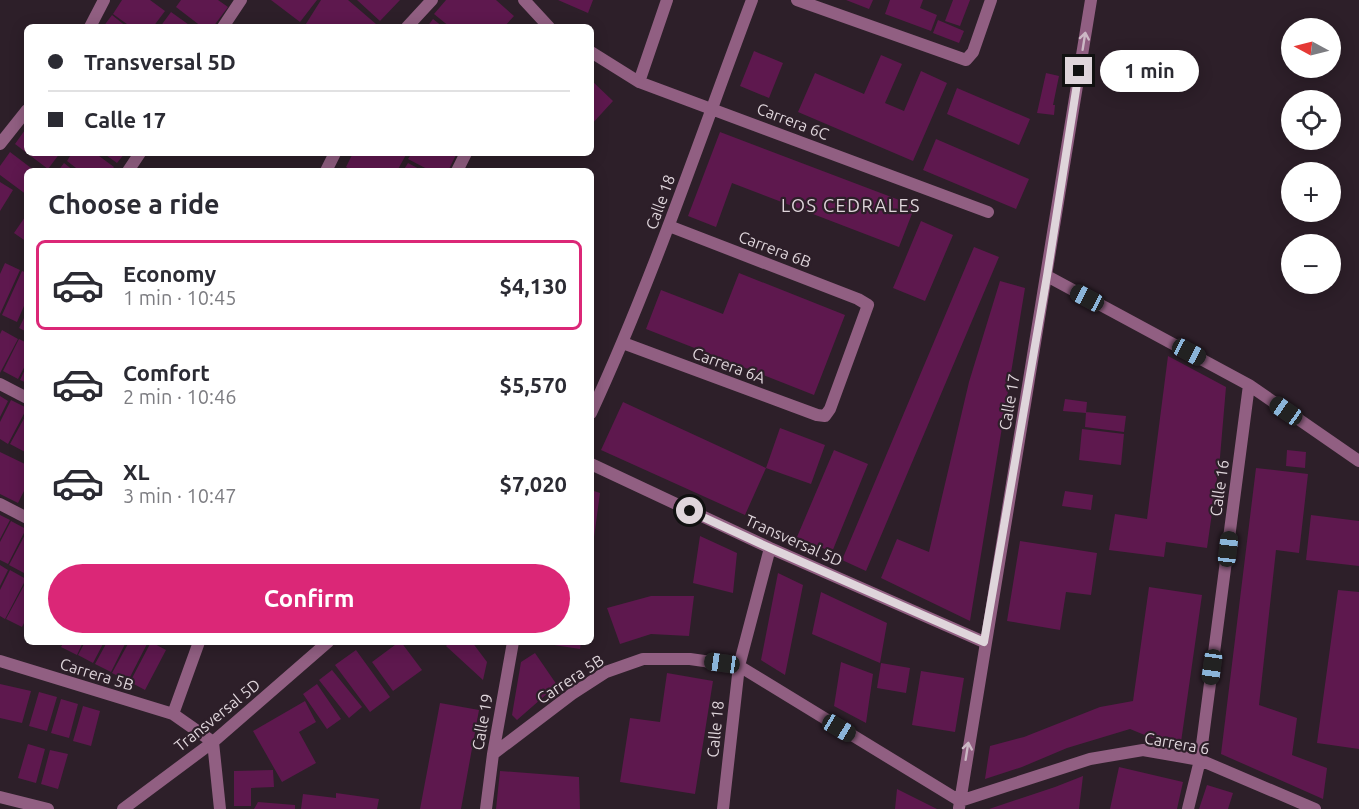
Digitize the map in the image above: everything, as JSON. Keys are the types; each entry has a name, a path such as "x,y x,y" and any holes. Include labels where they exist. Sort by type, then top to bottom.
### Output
{"street":[{"path":"92,24 105,0"},
{"path":"225,24 241,0"},
{"path":"410,24 432,0"},
{"path":"524,0 544,24"},
{"path":"639,82 667,0"},
{"name":"Calle 18","path":"594,406 623,343 669,226 752,0"},
{"path":"797,0 966,60 973,52 991,0"},
{"name":"Calle 17","path":"959,805 1091,0"},
{"name":"Carrera 6C","path":"594,54 639,82 988,212"},
{"path":"0,144 24,114"},
{"name":"Carrera 6B","path":"669,226 858,299 868,305 830,409 825,416"},
{"path":"1047,276 1249,385 1359,462"},
{"name":"Carrera 6A","path":"623,343 825,416"},
{"path":"0,384 24,396"},
{"name":"Calle 16","path":"1188,809 1200,760 1249,385"},
{"name":"Transversal 5D","path":"594,465 770,548 984,642"},
{"path":"0,504 24,516"},
{"name":"Calle 18","path":"723,809 738,666 770,548"},
{"path":"173,714 198,645"},
{"name":"Transversal 5D","path":"123,809 213,742 325,645"},
{"name":"Calle 19","path":"486,809 493,754 512,645"},
{"name":"Carrera 5B","path":"493,754 580,688 606,672 643,659 690,659 738,666 959,805"},
{"name":"Carrera 5B","path":"0,661 173,714 213,742"},
{"path":"213,742 220,809"},
{"name":"Carrera 6","path":"959,805 1090,759 1143,750 1200,760 1315,809"},
{"path":"0,797 48,809"}],"building":[{"path":"122,0 150,0 165,11 155,24 127,24 113,14"},
{"path":"181,0 218,0 228,7 215,24 198,24 176,7"},
{"path":"271,0 317,0 300,22"},
{"path":"321,0 348,0 376,24 306,24"},
{"path":"357,0 400,0 380,21"},
{"path":"446,0 496,0 514,16 507,24 446,24 434,14"},
{"path":"558,0 593,0 588,13"},
{"path":"846,0 873,0 869,9"},
{"path":"890,0 923,0 920,8 937,15 931,31 885,14"},
{"path":"953,0 970,0 960,26 945,21"},
{"path":"171,12 188,24 162,24"},
{"path":"112,15 123,24 105,24"},
{"path":"433,19 439,24 429,24"},
{"path":"938,20 964,31 959,43 933,33"},
{"path":"754,51 783,63 769,98 740,86"},
{"path":"881,55 902,64 885,103 904,111 921,71 947,83 913,161 798,112 815,73 864,94"},
{"path":"1046,73 1059,76 1053,105 1055,105 1054,115 1037,113"},
{"path":"594,83 613,101 594,122"},
{"path":"957,88 1030,119 1019,145 947,114"},
{"path":"24,131 24,151 15,144"},
{"path":"720,132 915,206 899,247 732,183 716,227 688,216"},
{"path":"936,139 1029,179 1016,209 923,170"},
{"path":"10,152 31,168 24,168 24,193 0,175 0,166"},
{"path":"31,156 58,156 47,168"},
{"path":"70,156 99,156 114,167 76,168 67,161"},
{"path":"107,156 123,156 117,163"},
{"path":"352,156 405,156 399,168 346,167"},
{"path":"410,156 456,156 450,168 425,168 408,159"},
{"path":"64,163 70,168 60,168"},
{"path":"408,163 417,168 405,168"},
{"path":"0,182 13,190 0,211"},
{"path":"24,218 24,240 14,233"},
{"path":"921,221 953,235 925,301 893,288"},
{"path":"974,247 999,257 866,571 842,560"},
{"path":"5,263 20,270 0,314 0,274"},
{"path":"22,271 24,272 24,306 17,322 2,315"},
{"path":"739,273 845,315 814,395 646,329 661,290 723,314"},
{"path":"1000,281 1025,288 970,621 881,578 897,539 929,552 969,382"},
{"path":"24,318 24,330 19,328"},
{"path":"2,330 18,339 0,373 0,334"},
{"path":"19,339 24,342 24,368 18,379 3,371"},
{"path":"1168,356 1226,387 1220,457 1207,548 1166,542 1164,557 1109,550 1115,514 1147,519"},
{"path":"0,396 8,401 0,417"},
{"path":"1065,399 1087,402 1086,413 1063,411"},
{"path":"11,400 24,406 24,414 8,444 0,439 0,422"},
{"path":"623,402 766,468 745,515 601,450"},
{"path":"1086,412 1126,416 1124,432 1085,427"},
{"path":"24,418 24,451 10,444"},
{"path":"780,428 825,445 811,484 766,468"},
{"path":"1082,429 1124,434 1121,465 1079,460"},
{"path":"834,450 868,464 832,552 797,537"},
{"path":"1287,450 1306,452 1305,468 1286,466"},
{"path":"0,452 24,464 24,491 18,503 0,494"},
{"path":"1256,468 1308,474 1299,553 1276,550 1259,705 1297,718 1292,755 1327,768 1323,799 1221,754"},
{"path":"594,491 600,493 594,537"},
{"path":"1065,491 1093,495 1091,510 1062,506"},
{"path":"0,515 10,520 0,539"},
{"path":"1311,515 1359,521 1359,566 1306,560"},
{"path":"11,521 24,528 24,533 8,564 0,560 0,542"},
{"path":"700,536 737,553 733,593 693,583"},
{"path":"24,537 24,573 9,565"},
{"path":"1020,541 1097,553 1091,595 1066,592 1060,630 1007,621"},
{"path":"0,565 8,570 0,586"},
{"path":"10,570 24,578 24,583 5,619 0,616 0,590"},
{"path":"778,573 803,585 785,675 761,660"},
{"path":"24,586 24,623 22,627 6,619"},
{"path":"1149,587 1202,595 1181,742 1152,738 1130,729 1067,748 1022,767 985,779 990,746 1024,737 1100,707 1133,701"},
{"path":"1338,590 1359,592 1359,749 1317,743"},
{"path":"821,592 887,623 880,663 812,634"},
{"path":"651,596 694,596 689,636 651,634 620,644 607,608"},
{"path":"62,645 82,645 77,655 61,647"},
{"path":"83,645 102,645 93,663 78,655"},
{"path":"105,645 124,645 111,672 95,664"},
{"path":"127,645 146,645 128,681 112,673"},
{"path":"149,645 157,645 166,650 145,690 130,682"},
{"path":"395,645 403,645 422,670 393,691 372,662"},
{"path":"474,645 487,662 483,680 446,646"},
{"path":"554,645 581,645 580,649"},
{"path":"356,650 390,697 370,712 335,665"},
{"path":"535,653 557,685 517,720 512,715 521,662"},
{"path":"841,662 873,674 866,723 834,706"},
{"path":"881,663 910,668 906,693 877,688"},
{"path":"332,670 362,707 349,718 319,680"},
{"path":"921,671 964,678 955,732 912,725"},
{"path":"667,673 713,681 695,794 620,782 630,718 660,722"},
{"path":"0,684 31,691 22,723 0,718"},
{"path":"317,684 341,719 327,729 303,694"},
{"path":"39,692 57,697 47,731 29,726"},
{"path":"61,699 78,704 69,738 51,733"},
{"path":"305,701 316,722 299,732 316,763 282,782 253,731"},
{"path":"440,703 479,710 461,809 420,809"},
{"path":"83,706 100,711 91,746 73,741"},
{"path":"28,744 45,749 36,783 18,778"},
{"path":"50,750 68,754 58,789 41,784"},
{"path":"1119,767 1183,782 1177,809 1110,809"},
{"path":"273,770 274,787 251,788 251,806 234,806 234,771"},
{"path":"500,771 579,777 580,809 496,809"},
{"path":"1083,776 1079,809 989,809 1055,787"},
{"path":"1207,785 1233,793 1228,809 1199,809"},
{"path":"897,789 937,809 895,809"},
{"path":"336,793 379,799 377,809 301,809 303,794 336,798"},
{"path":"258,802 295,805 295,809 254,809"}],"district":[{"name":"LOS CEDRALES","path":"851,205"}],"route":[{"path":"690,511 984,642 1047,276 1079,71"}]}
